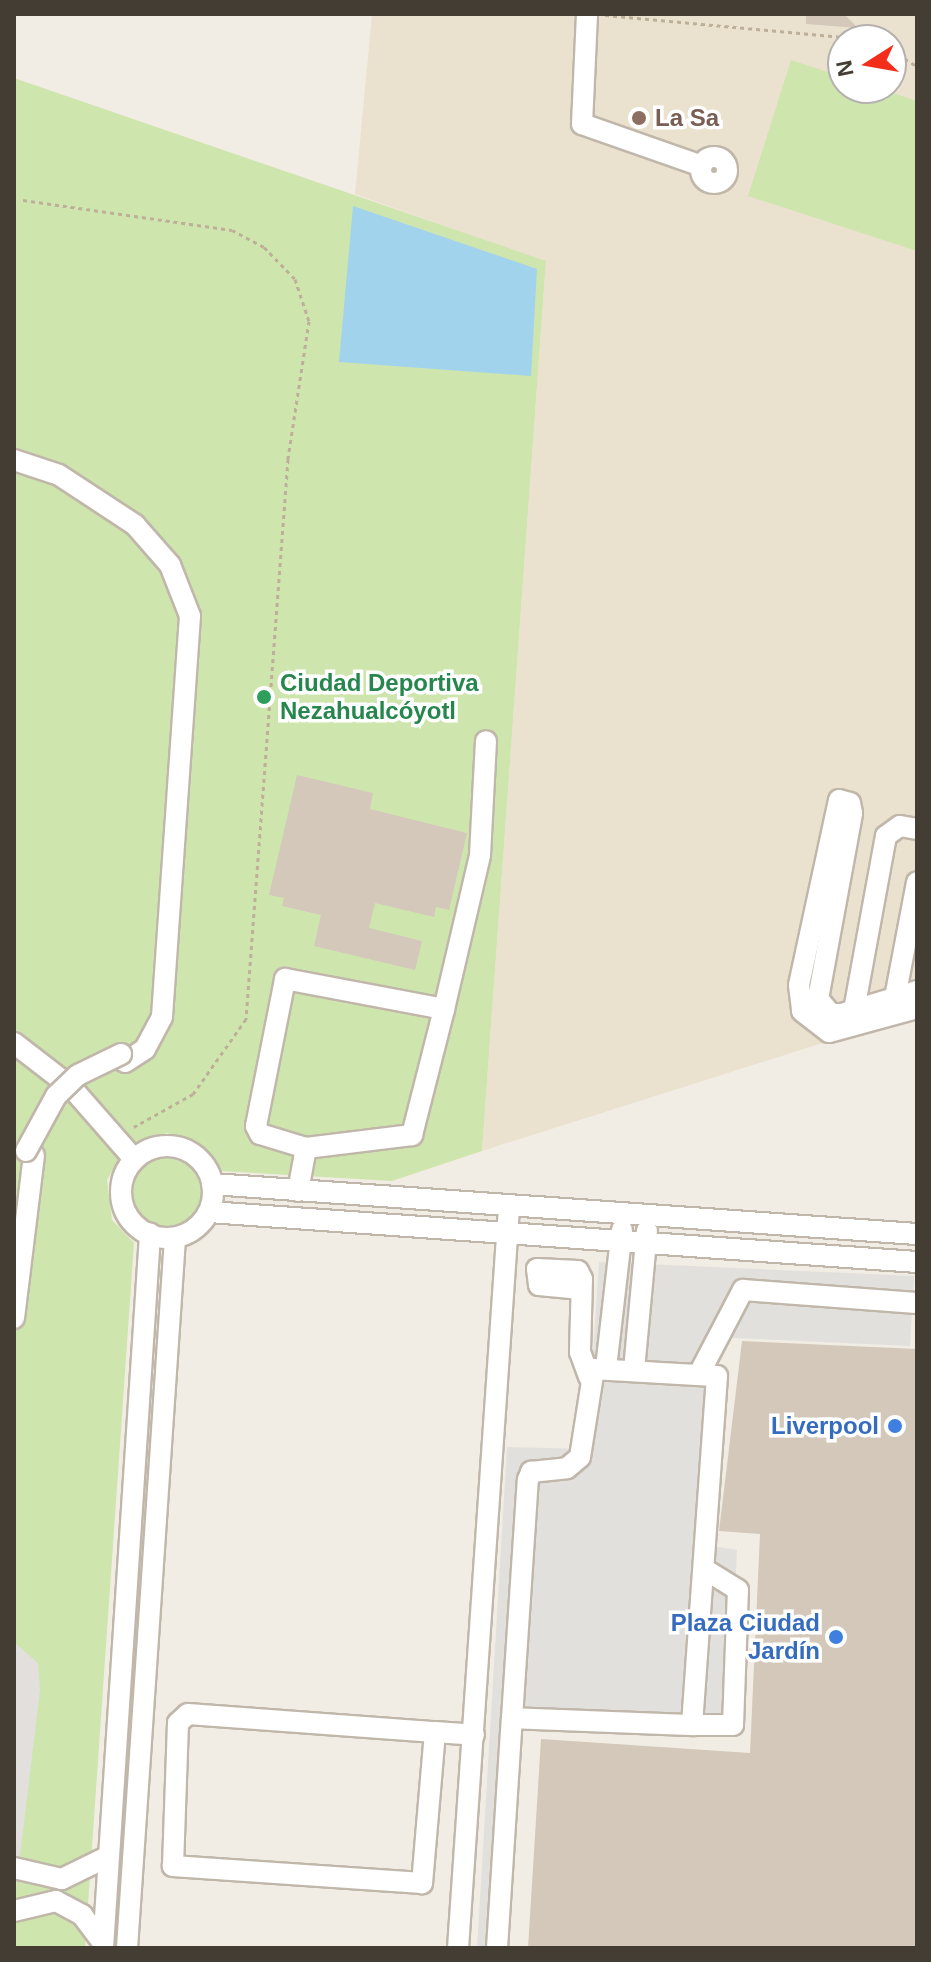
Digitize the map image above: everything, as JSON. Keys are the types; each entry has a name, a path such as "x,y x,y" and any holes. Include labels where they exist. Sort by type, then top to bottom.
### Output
{"street":[{"path":"587,14 582,124 702,166"},
{"path":"14,460 59,475 135,525 170,565 190,616 162,1017 145,1049 78,1075 56,1096 30,1153 14,1242"},
{"path":"14,472 56,486 128,533 162,570 180,615 155,1016 123,1058"},
{"path":"444,1009 285,979 256,1126 260,1134 306,1148 412,1135 444,1009 480,855 486,741"},
{"path":"844,804 817,990 831,1014 853,1019 893,1007 917,991"},
{"path":"853,1019 886,836 900,826 917,829"},
{"path":"893,1007 917,882"},
{"path":"893,1007 917,1008"},
{"path":"14,1043 49,1067 134,1159"},
{"path":"134,1159 173,1146 199,1158 212,1184 209,1212"},
{"path":"298,1191 306,1148"},
{"path":"14,1318 30,1153"},
{"path":"134,1159 122,1200 135,1225 150,1234 175,1238 209,1212 917,1262"},
{"path":"212,1184 634,1218 917,1234"},
{"path":"458,1948 509,1207"},
{"path":"497,1948 528,1480 531,1472 567,1468 580,1457 598,1372 616,1241 634,1218"},
{"path":"634,1370 643,1244 658,1219"},
{"path":"103,1946 150,1234"},
{"path":"127,1948 175,1238"},
{"path":"581,1289 580,1352 598,1372"},
{"path":"699,1374 743,1290 917,1303"},
{"path":"598,1372 634,1370 699,1374 717,1376 721,1385 692,1725"},
{"path":"512,1718 733,1725 738,1590 706,1570"},
{"path":"435,1732 418,1886 170,1863 183,1715 435,1732 474,1735"},
{"path":"14,1868 62,1879 107,1857"},
{"path":"14,1911 56,1901 82,1915 103,1946"}],"path":[{"path":"597,14 827,36"},
{"path":"23,200 232,230 264,247 295,279 309,321 288,459 246,1019 193,1094 114,1137"}],"shaded area":[{"path":"372,14 917,14 917,1013 482,1151 546,262 355,194"},
{"path":"599,1262 914,1276 910,1346 712,1337 701,1544 737,1550 729,1724 519,1710 508,1948 477,1948 507,1447 587,1449"},
{"path":"14,1642 38,1663 40,1690 14,1906"}],"green space":[{"path":"791,60 827,72 827,104 907,104 907,98 917,101 917,251 748,196"},
{"name":"Ciudad Deportiva Nezahualcóyotl","path":"14,78 546,261 482,1151 392,1181 221,1171 198,1143 167,1133 125,1149 107,1180 112,1220 134,1243 85,1948 14,1948"},
{"path":"166,1158 191,1168 201,1193 191,1218 166,1228 141,1218 131,1193 141,1168"}],"water":[{"path":"353,206 537,269 531,376 339,362"}],"building":[{"path":"806,14 844,14 854,24 827,26 806,24"},
{"path":"297,775 373,793 370,809 467,833 449,910 436,907 434,917 375,903 369,928 422,941 415,970 314,946 321,915 282,906 284,898 269,895"},
{"name":"Plaza Ciudad Jardín","path":"742,1341 917,1349 917,1948 528,1948 541,1739 750,1753 760,1534 719,1531"}],"place":[{"name":"La Sa","path":"639,118"},
{"name":"Ciudad Deportiva Nezahualcóyotl","path":"264,697"},
{"name":"Liverpool","path":"895,1426"},
{"name":"Plaza Ciudad Jardín","path":"836,1637"}]}
